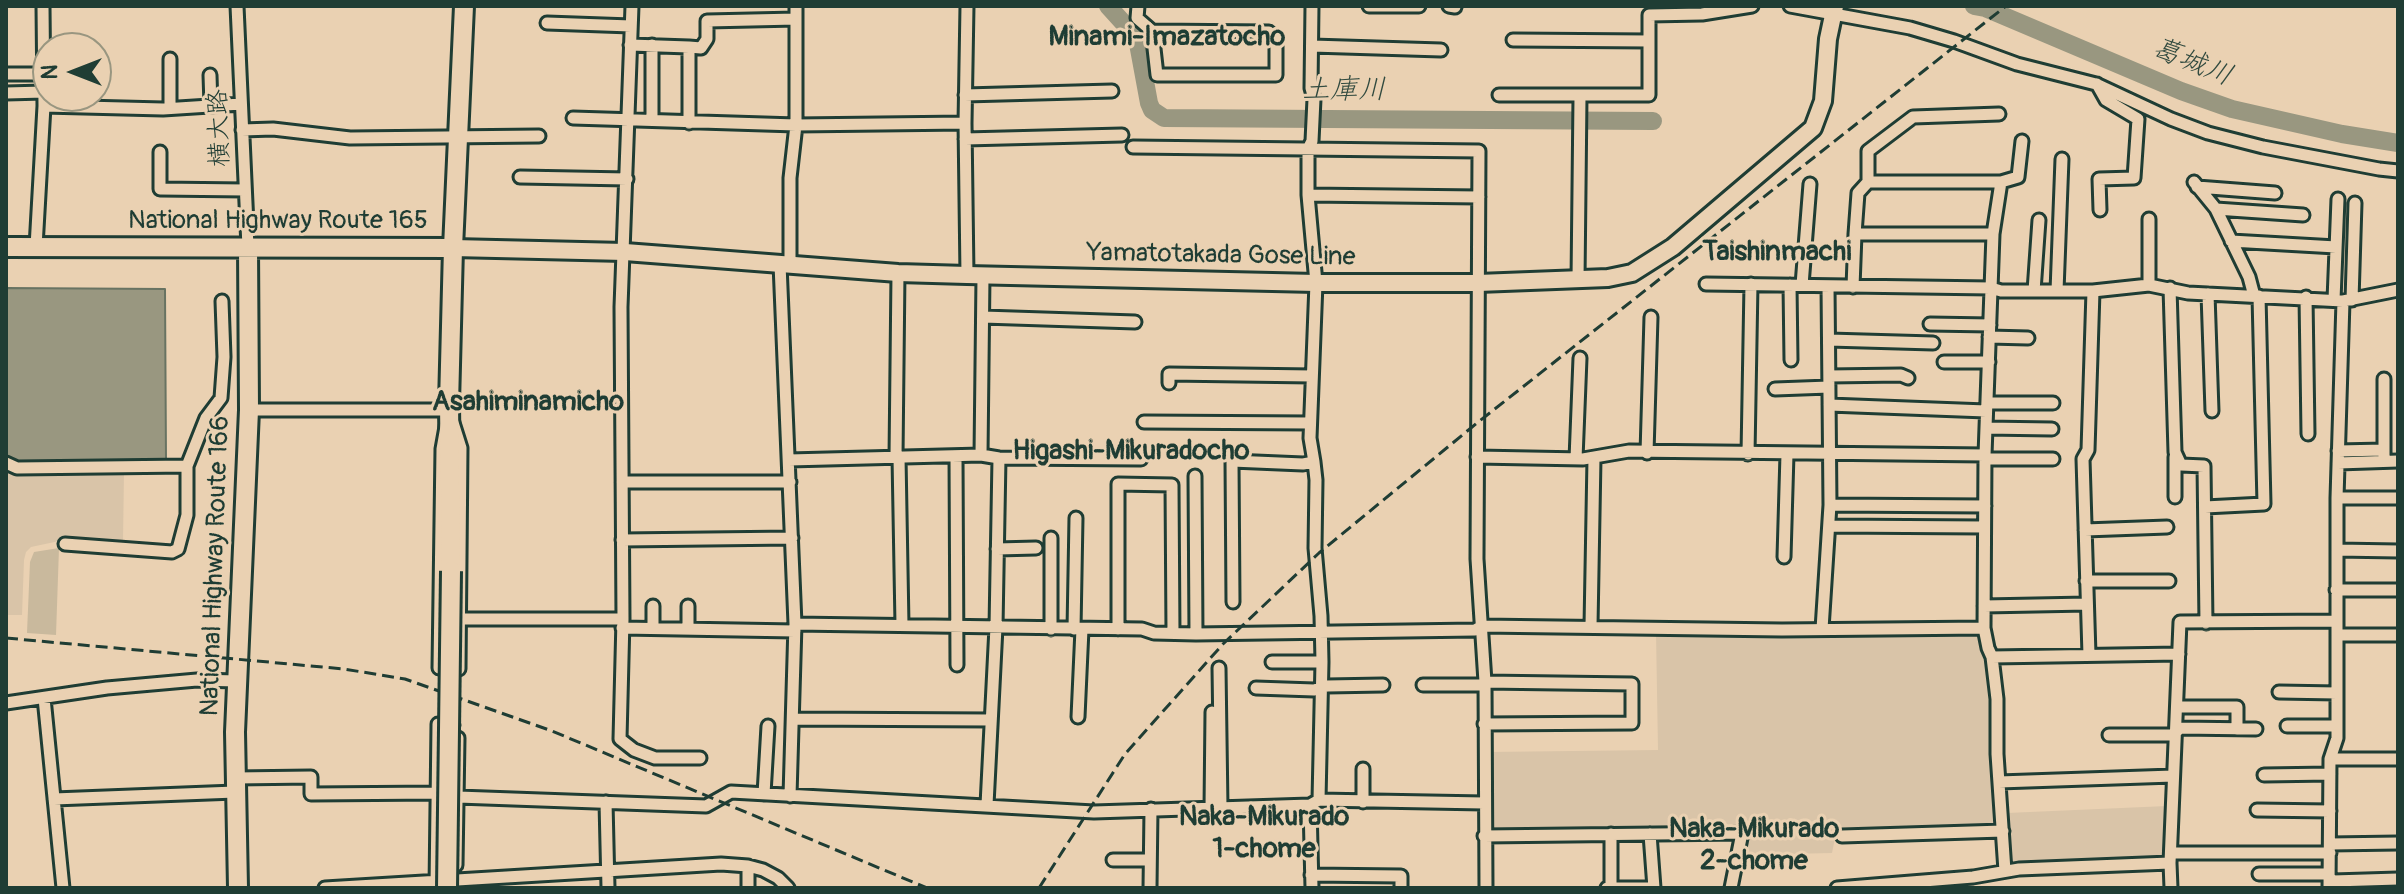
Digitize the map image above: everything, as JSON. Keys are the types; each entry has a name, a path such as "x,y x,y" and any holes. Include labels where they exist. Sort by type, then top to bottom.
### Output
{"highway":[{"name":"National Highway Route 165","path":"6,247 453,248 464,6"},
{"name":"National Highway Route 166","path":"238,888 235,785 249,410 248,247"},
{"path":"446,885 453,248"}],"main road":[{"name":"Yamatotakada Gose Line","path":"453,248 625,252 975,276 1316,283 1478,283 1608,278 1639,269 1673,247 1813,128 1823,101 1834,10"}],"street":[{"path":"43,6 43,32"},
{"name":"横大路","path":"237,6 248,247"},
{"path":"632,6 621,307 620,739 634,750 655,758 700,758"},
{"path":"790,796 795,628 785,265 796,125 796,6"},
{"path":"967,6 965,139 975,276 983,317 981,455"},
{"path":"1138,6 1137,18 1152,31 1269,32 1276,40 1276,75 1157,75 1152,31"},
{"path":"1312,6 1313,118 1312,141 1308,149 1308,195 1316,283 1310,423 1316,480 1315,548 1322,662 1312,882 1401,876 1401,888"},
{"path":"1369,6 1419,6"},
{"path":"1499,95 1649,95 1649,15 1702,14 1752,6"},
{"path":"1790,6 1834,10 1910,28 2017,64 2096,84 2208,133 2263,147 2398,171"},
{"path":"630,45 701,48 707,39 707,21 796,19"},
{"path":"547,23 631,26"},
{"path":"1513,40 1649,41"},
{"path":"652,45 652,120"},
{"path":"1312,46 1441,50"},
{"path":"689,47 689,123"},
{"path":"170,59 170,107"},
{"path":"6,74 32,74"},
{"path":"210,75 211,106"},
{"path":"2096,84 2106,100 2138,119 2134,178 2099,179 2100,210"},
{"path":"965,95 1112,91"},
{"path":"6,93 32,92"},
{"path":"1578,280 1580,97"},
{"path":"112,107 241,104"},
{"path":"36,247 44,112"},
{"path":"1853,287 1858,193 1868,182 1868,151 1913,117 1999,114"},
{"path":"573,118 796,125 965,123"},
{"path":"242,130 273,129 350,138 539,136"},
{"path":"965,139 1122,135"},
{"path":"1868,182 2001,182 2018,177 2022,141"},
{"path":"1133,147 1479,151 1477,559 1485,683 1486,888"},
{"path":"160,152 160,189 245,190"},
{"path":"2057,291 2062,159"},
{"path":"520,177 627,179"},
{"path":"2001,182 1993,234 1985,455 1984,628 1992,657 1997,699 2005,871"},
{"path":"1791,360 1796,285 1810,184"},
{"path":"2205,507 2264,504 2256,296 2216,209 2196,184 2275,193"},
{"path":"1308,195 1479,197"},
{"path":"2338,199 2336,247 2343,300"},
{"path":"2329,882 2330,759 2337,738 2337,498 2343,300 2355,203"},
{"path":"2216,209 2303,215"},
{"path":"2149,219 2149,285"},
{"path":"2034,291 2039,220"},
{"path":"1855,234 1993,234"},
{"path":"2231,241 2336,247"},
{"path":"898,273 897,457 902,625"},
{"path":"1706,284 1991,288 2001,291 2093,291 2149,285 2208,294 2343,300 2398,290"},
{"path":"1748,454 1751,284"},
{"path":"1822,629 1830,505 1828,286"},
{"path":"2170,288 2175,497"},
{"path":"2089,655 2083,459 2088,450 2093,291"},
{"path":"2208,294 2212,411"},
{"path":"2306,297 2308,434"},
{"path":"65,544 172,552 178,549 187,515 187,466 206,418 221,398 224,357 222,301"},
{"path":"983,317 1135,322"},
{"path":"1647,453 1651,317"},
{"path":"1930,324 2028,338"},
{"path":"1829,340 1933,343"},
{"path":"1576,459 1580,358"},
{"path":"1944,362 1989,362"},
{"path":"1169,383 1169,374 1312,376"},
{"path":"1775,389 1901,375 1908,378"},
{"path":"2384,379 2384,456"},
{"path":"1829,405 1987,407 2053,403"},
{"path":"249,410 449,410"},
{"path":"449,410 461,448 459,669 439,668 442,449 449,410"},
{"path":"1144,422 1310,423"},
{"path":"1986,428 2052,429"},
{"path":"1477,457 1576,459 1629,451 1985,455 1988,459 2053,459"},
{"path":"2175,452 2181,465 2204,466 2206,623"},
{"path":"1784,557 1787,454"},
{"path":"789,460 981,455 999,458 1141,459"},
{"path":"956,456 957,665"},
{"path":"2338,457 2384,456 2398,461"},
{"path":"987,805 996,627 999,458"},
{"path":"1591,626 1594,458"},
{"path":"1233,602 1232,461 1314,462"},
{"path":"6,463 17,468 187,466"},
{"path":"1195,476 1196,634"},
{"path":"622,482 790,482"},
{"path":"1118,629 1118,484 1172,485 1173,633"},
{"path":"2337,498 2398,498"},
{"path":"1830,505 1985,506"},
{"path":"1076,518 1078,717"},
{"path":"1829,526 1984,527"},
{"path":"2085,530 2167,527"},
{"path":"622,540 792,538"},
{"path":"1051,538 1051,629"},
{"path":"997,549 1036,548"},
{"path":"2337,550 2398,551"},
{"path":"2086,581 2169,581"},
{"path":"2336,590 2398,590"},
{"path":"1984,606 2087,604"},
{"path":"653,606 653,628"},
{"path":"688,606 688,629"},
{"path":"458,619 622,623 688,629 902,625 1118,629 1196,634 1475,630 1482,626 1984,628"},
{"path":"2171,888 2180,622 2337,621"},
{"path":"2337,635 2398,635"},
{"path":"1992,657 2179,654"},
{"path":"1272,662 1322,662"},
{"path":"1216,808 1219,668"},
{"path":"6,703 107,688 197,680 237,681"},
{"path":"1423,685 1632,684 1632,723 1484,724"},
{"path":"1256,688 1314,690 1321,687 1383,685"},
{"path":"2279,692 2337,693"},
{"path":"44,698 63,888"},
{"path":"2177,707 2237,707 2237,729"},
{"path":"1212,711 1216,808"},
{"path":"793,719 991,720"},
{"path":"438,724 458,725 458,797 446,885 438,793 438,724"},
{"path":"764,794 768,726"},
{"path":"2287,726 2337,726"},
{"path":"2109,735 2173,735 2180,728 2256,729"},
{"path":"2330,759 2398,759"},
{"path":"1363,769 1363,802"},
{"path":"2264,775 2330,774"},
{"path":"1999,782 2173,776"},
{"path":"54,799 311,777 311,794 438,793"},
{"path":"458,797 706,806 731,792 1094,812 1314,802 1484,803"},
{"path":"606,802 608,888"},
{"path":"1150,888 1151,809"},
{"path":"2257,810 2330,811"},
{"path":"1842,836 2003,831"},
{"path":"1484,836 1742,833 1731,888"},
{"path":"1611,834 1609,888 1654,888 1650,834"},
{"path":"1837,888 1925,884 2005,871 2398,843"},
{"path":"1113,860 1150,860"},
{"path":"325,888 446,885 608,870 721,864 748,866 778,878 788,888"},
{"path":"748,866 748,888"},
{"path":"2259,874 2326,874 2329,882"},
{"path":"2329,882 2398,879"}],"shaded area":[{"path":"6,288 165,289 166,461 21,463 6,458"},
{"path":"6,469 124,472 123,541 64,540 31,547 24,560 22,615 6,615"},
{"path":"59,548 56,635 27,633 30,562 34,552"},
{"path":"1975,631 1981,634 1984,646 1980,650 1990,663 1998,827 1836,833 1832,853 1745,855 1748,830 1490,832 1488,752 1658,750 1656,632"},
{"path":"2167,806 2165,858 2010,867 2007,813"}],"waterway":[{"name":"土庫川","path":"1108,6 1137,38 1149,103 1152,110 1164,118 1653,121"},
{"name":"葛城川","path":"1974,6 2232,109 2342,134 2398,143"}],"railway":[{"path":"1039,888 1125,754 1223,644 1319,553 1477,423 2006,6"},
{"path":"6,638 344,669 405,679 552,731 927,888"}],"district":[{"name":"Minami-Imazatocho","path":"1167,38"},
{"name":"Taishinmachi","path":"1777,253"},
{"name":"Asahiminamicho","path":"528,403"},
{"name":"Higashi-Mikuradocho","path":"1131,452"},
{"name":"Naka-Mikurado 1-chome","path":"1264,834"},
{"name":"Naka-Mikurado 2-chome","path":"1754,846"}]}
